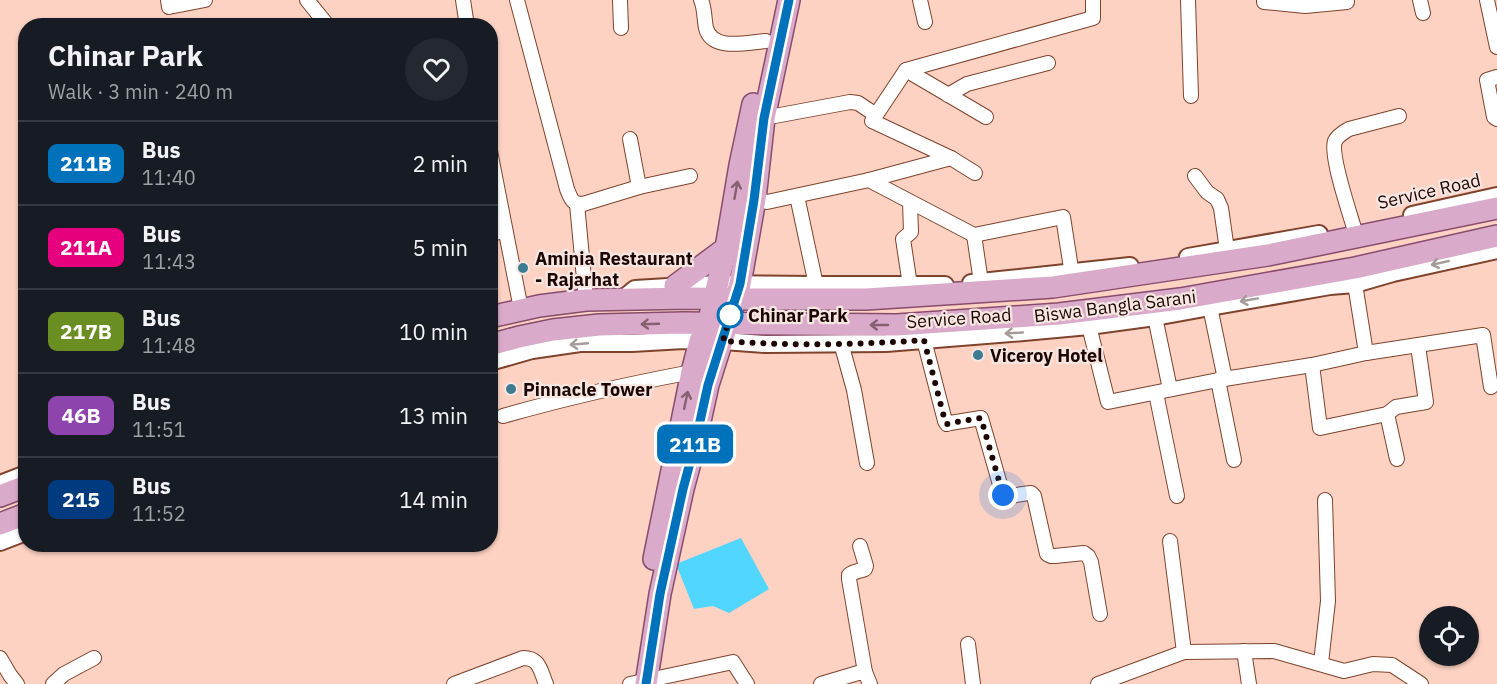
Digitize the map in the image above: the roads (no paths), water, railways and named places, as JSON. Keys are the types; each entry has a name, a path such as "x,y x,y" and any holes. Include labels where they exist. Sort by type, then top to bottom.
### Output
{"main road":[{"path":"727,291 726,248 740,165 775,0"},
{"path":"638,683 708,385 715,332 754,200 764,118 789,0"},
{"name":"Biswa Bangla Sarani","path":"498,315 520,309 586,300 688,298 727,291 866,299 1053,287 1072,278 1266,250 1497,208"},
{"name":"Biswa Bangla Sarani","path":"498,343 534,333 570,327 674,323 715,332 897,325 1059,314 1360,277 1497,236"},
{"path":"675,286 726,248"},
{"path":"638,683 643,610 692,372 715,332"},
{"path":"0,496 18,489"},
{"path":"0,524 18,517"}],"street":[{"path":"168,0 169,7 205,0"},
{"path":"307,0 322,18"},
{"path":"463,0 466,18"},
{"path":"517,0 572,201 583,204 639,187 690,176"},
{"path":"620,0 621,28"},
{"path":"701,0 707,30 715,42 723,44 766,41"},
{"path":"920,0 925,22"},
{"path":"975,173 951,158 872,121 906,70 1093,18 1093,0"},
{"path":"1188,0 1191,96"},
{"path":"1264,0 1264,2 1305,6 1347,2"},
{"path":"1487,0 1497,48"},
{"path":"948,95 967,84 1048,63"},
{"path":"906,70 986,117"},
{"path":"1497,77 1487,80 1494,117 1497,119"},
{"path":"764,118 850,102 858,103 876,115"},
{"path":"1354,228 1335,158 1335,141 1349,129 1399,116"},
{"path":"630,139 639,187"},
{"path":"754,200 767,202 797,196 951,158"},
{"path":"1195,176 1207,192 1217,200 1221,208 1227,250"},
{"path":"869,180 974,235 1063,217 1072,278"},
{"path":"498,194 520,309"},
{"path":"797,196 816,285"},
{"name":"Service Road","path":"623,299 634,289 675,286 727,291 816,285 952,285 1072,278 1227,250 1266,250 1497,196"},
{"path":"910,202 911,232 903,239 910,285"},
{"path":"577,204 586,300"},
{"path":"498,232 505,231"},
{"path":"974,235 981,282"},
{"name":"Service Road","path":"498,360 532,351 580,343 684,340 715,332 765,344 842,343 924,340 1089,326 1155,318 1330,286 1360,277 1497,250"},
{"path":"1360,277 1366,352"},
{"path":"1210,307 1234,460"},
{"path":"1155,318 1170,389"},
{"path":"1089,326 1108,402 1222,379 1312,365 1366,352 1483,336 1491,387"},
{"path":"924,340 945,421 947,424 981,418 1003,495 1028,493 1034,496 1047,554 1055,556 1084,553 1088,556 1100,614"},
{"path":"842,343 854,390 867,463"},
{"path":"1312,365 1320,428 1387,414 1396,407 1426,402 1419,346"},
{"path":"503,416 622,385 692,372"},
{"path":"1156,393 1177,496"},
{"path":"1387,414 1397,459"},
{"path":"0,484 18,477"},
{"path":"1321,663 1328,601 1325,500"},
{"path":"0,542 18,535"},
{"path":"1170,541 1184,652"},
{"path":"860,546 865,569 852,572 849,579 867,678"},
{"path":"968,644 973,684"},
{"path":"1244,651 1249,684"},
{"path":"1098,684 1184,652 1274,651 1344,671 1373,664 1392,665 1421,684"},
{"path":"0,658 17,684"},
{"path":"53,684 64,674 94,658"},
{"path":"454,684 523,658 532,658 546,684"},
{"path":"638,683 733,662 747,684"},
{"path":"821,684 858,673 867,678"}],"water":[{"path":"741,538 769,589 729,613 713,606 694,609 676,564"}],"place":[{"name":"Aminia Restaurant - Rajarhat","path":"523,268"},
{"name":"Chinar Park","path":"730,315"},
{"name":"Viceroy Hotel","path":"978,355"},
{"name":"Pinnacle Tower","path":"511,389"}]}
